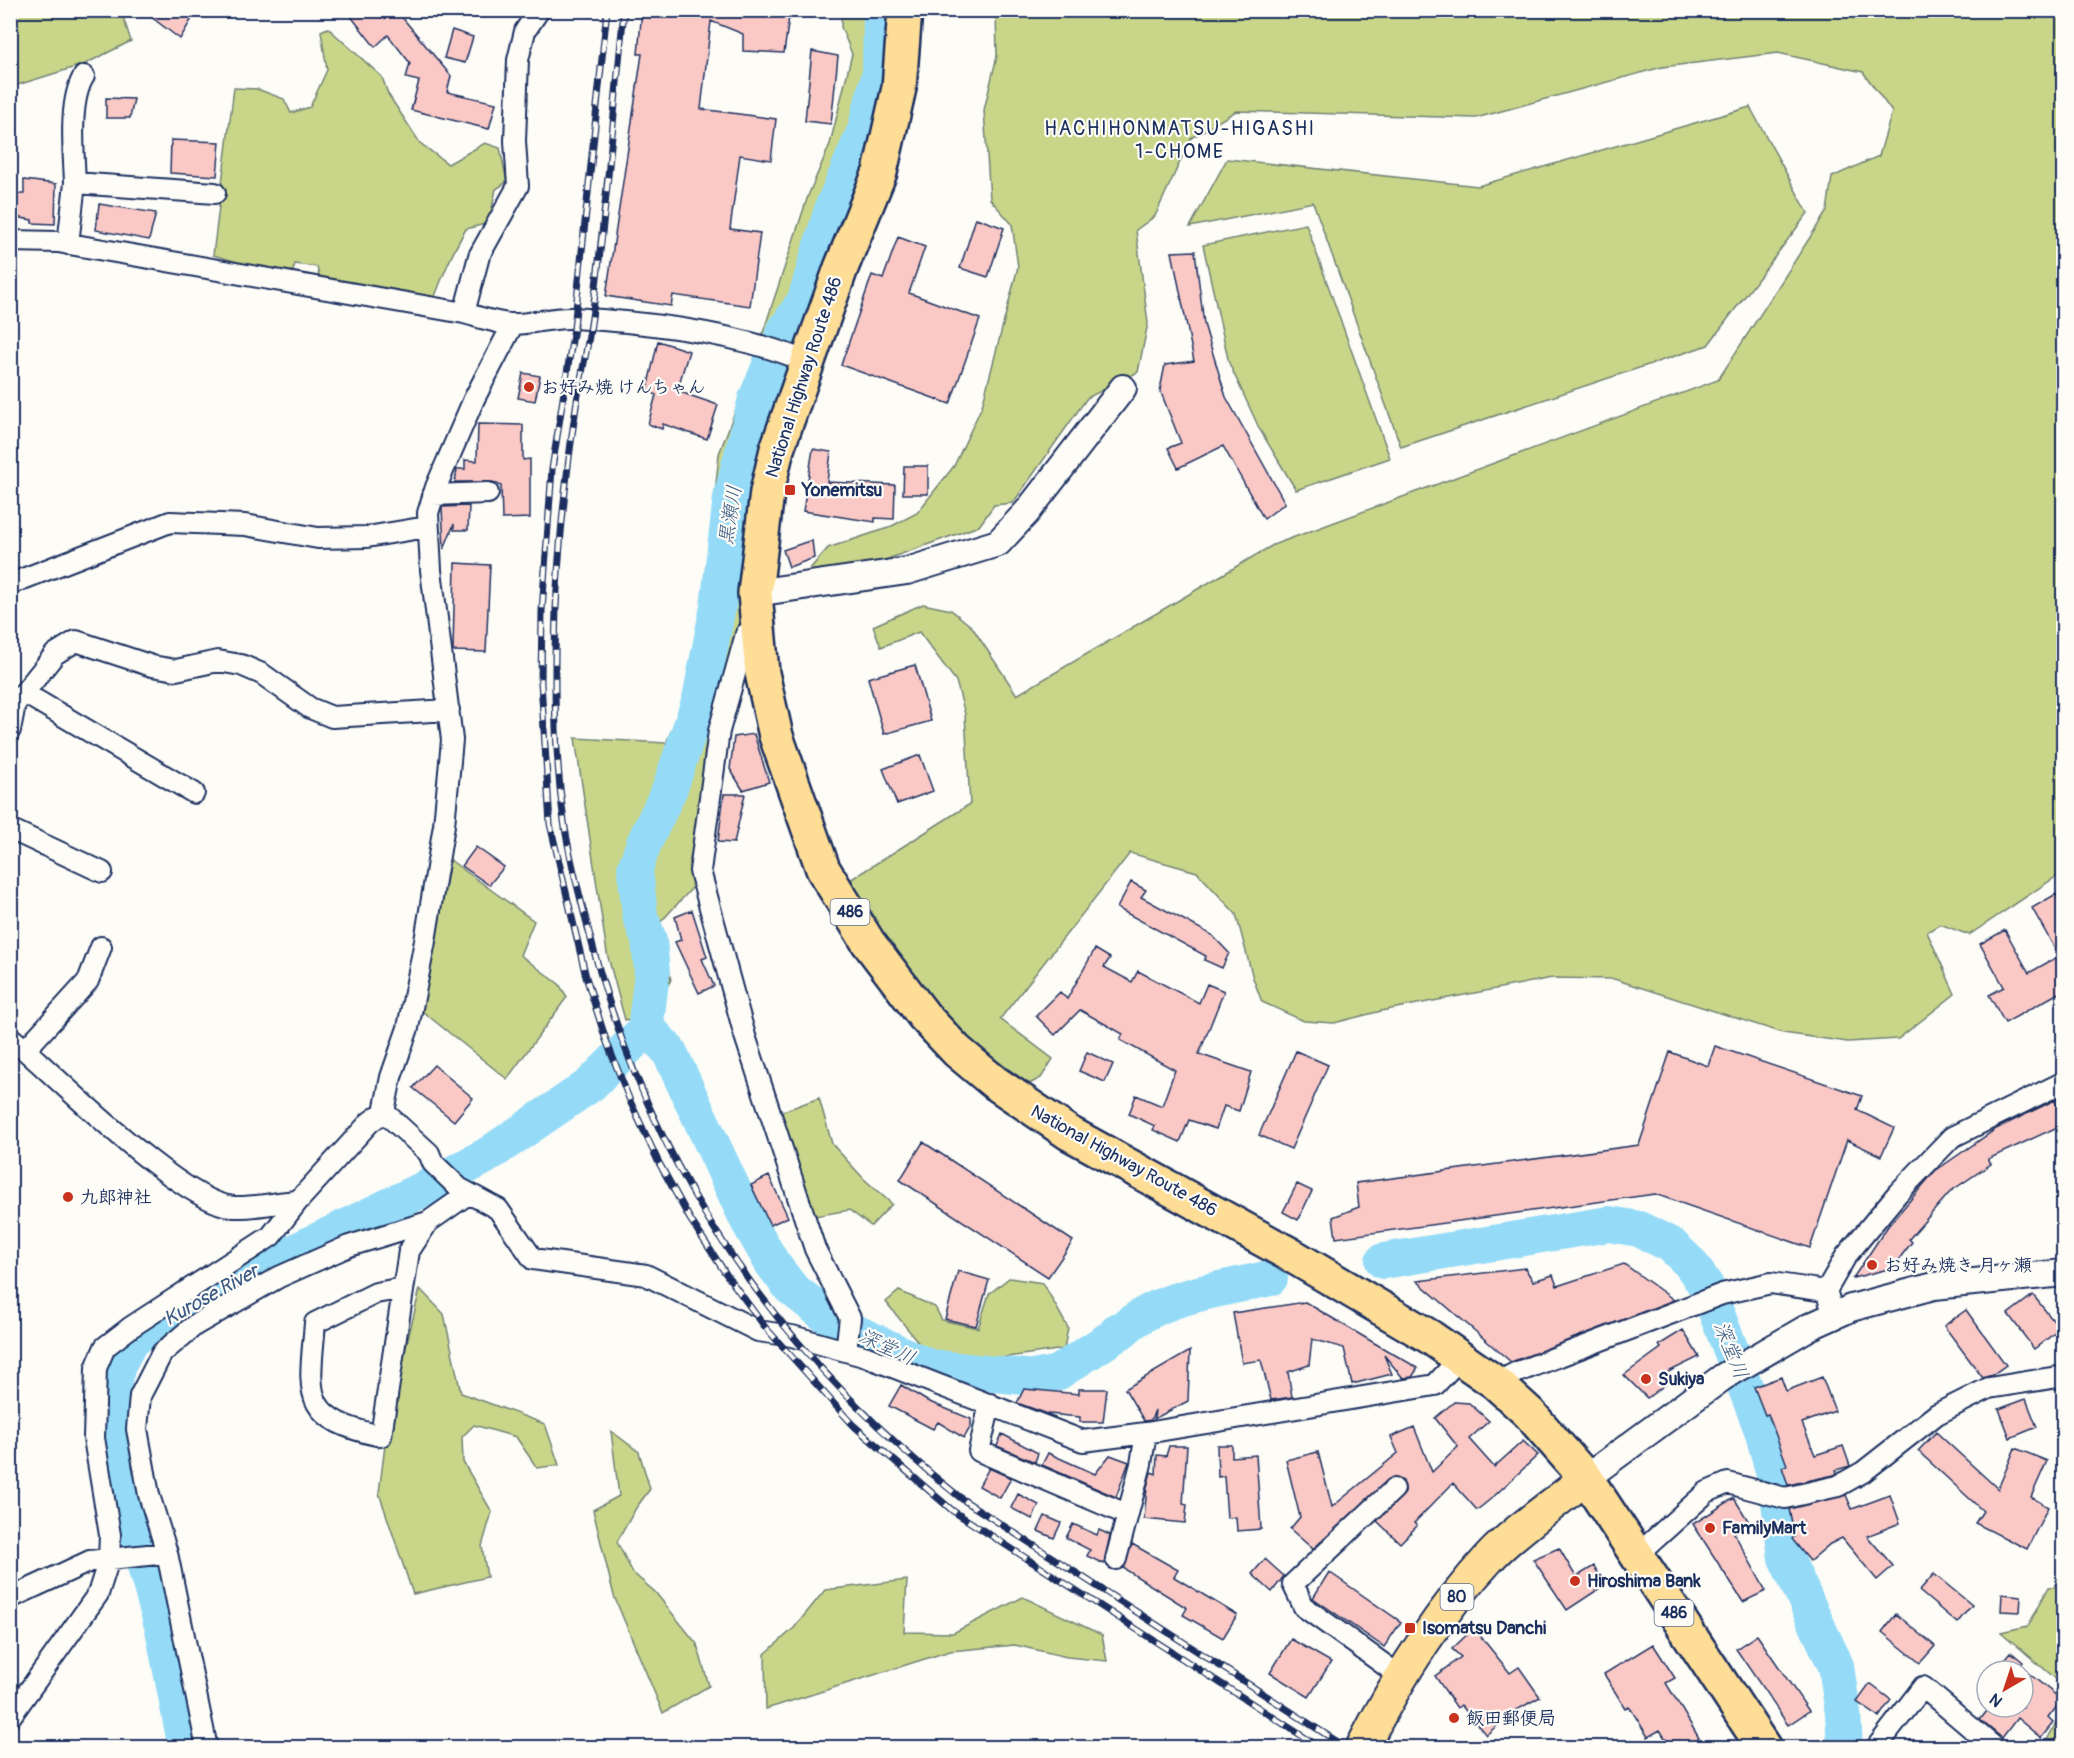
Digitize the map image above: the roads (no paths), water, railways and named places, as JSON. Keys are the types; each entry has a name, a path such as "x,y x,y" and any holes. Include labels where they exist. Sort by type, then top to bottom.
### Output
{"highway":[{"name":"National Highway Route 486","path":"905,10 899,88 880,172 841,268 796,357 767,492 754,593 762,674 776,736 823,868 887,968 924,1016 950,1044 993,1082 1069,1133 1291,1255 1460,1358 1496,1383 1529,1413 1586,1478 1764,1748"}],"main road":[{"name":"80","path":"1362,1747 1400,1676 1445,1611 1491,1556 1586,1478"}],"street":[{"path":"464,313 478,256 518,186 515,141 518,60 525,31 539,10"},
{"path":"68,244 75,183 73,141 78,85 84,76"},
{"path":"75,183 215,193"},
{"path":"10,241 68,244 464,313 513,324 548,318 575,318 700,332 796,357"},
{"path":"10,1717 98,1593 115,1558 94,1438 96,1368 105,1347 131,1327 271,1236 298,1200 370,1122 384,1112 391,1077 408,1028 444,825 452,740 427,527 433,495 474,399 513,324"},
{"path":"754,593 907,571 998,543 1027,512 1123,388"},
{"path":"433,495 488,493"},
{"path":"10,584 170,522 245,525 318,538 367,537 427,527"},
{"path":"757,630 746,634 719,731 700,871 745,1036 815,1249 850,1318 847,1346"},
{"path":"10,730 16,700 55,654 76,641 152,666 176,670 218,662 242,665 262,674 310,708 332,717 449,710"},
{"path":"16,700 194,793"},
{"path":"10,829 102,872"},
{"path":"101,946 88,981 18,1043 122,1137 195,1194 233,1207 298,1200"},
{"path":"1834,1315 1826,1292 1846,1256 1898,1193 1952,1137 2064,1082"},
{"path":"384,1112 429,1153 433,1162 463,1191 498,1209 533,1259 646,1275 758,1331 847,1346 1083,1441 1146,1433 1436,1385 1460,1358"},
{"path":"403,1287 376,1293 315,1323 310,1385 318,1408 346,1428 381,1436 409,1251 428,1222 463,1191"},
{"path":"207,1748 149,1495 137,1429 140,1396 162,1353 195,1324 279,1277 349,1246 428,1222"},
{"path":"1586,1478 1723,1377 1834,1315 1851,1308 1934,1286 2064,1273"},
{"path":"1496,1383 1515,1373 1722,1294 1772,1283 1826,1292"},
{"path":"1636,1556 1707,1492 1728,1483 1785,1498 1838,1486 1863,1472 1937,1414 1989,1388 2064,1376"},
{"path":"990,1404 979,1451 1126,1514"},
{"path":"1116,1559 1141,1464 1146,1433"},
{"path":"1394,1489 1293,1584 1304,1607 1400,1676"},
{"path":"10,1598 90,1561 163,1554"},
{"path":"1876,1748 1923,1687 1995,1748"}],"waterway":[{"name":"黒瀬川","path":"186,1748 163,1629 120,1479 110,1400 118,1365 131,1340 193,1301 424,1189 486,1156 590,1085 645,1030 652,973 649,940 640,916 635,869 644,843 670,788 700,699 718,607 731,498 756,399 785,330 805,300 833,206 865,130 880,72 881,10"},
{"name":"深堂川","path":"645,1030 652,1033 669,1051 747,1219 772,1263 791,1288 834,1322 929,1367 1034,1378 1057,1373 1117,1334 1118,1330 1122,1331 1154,1309 1192,1296 1270,1278"},
{"name":"深堂川","path":"1383,1261 1609,1224 1639,1229 1671,1245 1690,1263 1706,1286 1762,1430 1777,1485 1786,1558 1836,1666 1843,1713 1845,1748"}],"railway":[{"path":"607,10 574,328 552,469 542,611 541,682 550,824 586,977 606,1040 630,1101 658,1161 690,1219 726,1274 765,1327 853,1425 953,1511 1321,1748"},
{"path":"624,10 598,273 576,407 563,508 556,609 556,715 561,795 566,835 575,877 614,1018 646,1099 683,1175 726,1247 776,1315 832,1380 894,1441 962,1499 1347,1748"}],"place":[{"name":"お好み焼 けんちゃん","path":"529,387"},
{"name":"Yonemitsu","path":"790,490"},
{"name":"九郎神社","path":"68,1197"},
{"name":"お好み焼き 月ヶ瀬","path":"1872,1265"},
{"name":"Sukiya","path":"1646,1379"},
{"name":"FamilyMart","path":"1710,1528"},
{"name":"Hiroshima Bank","path":"1575,1581"},
{"name":"Isomatsu Danchi","path":"1410,1628"},
{"name":"飯田郵便局","path":"1454,1718"}],"district":[{"name":"HACHIHONMATSU-HIGASHI 1-CHOME","path":"1180,140"}],"water label":[{"name":"Kurose River","path":"211,1295"}]}
